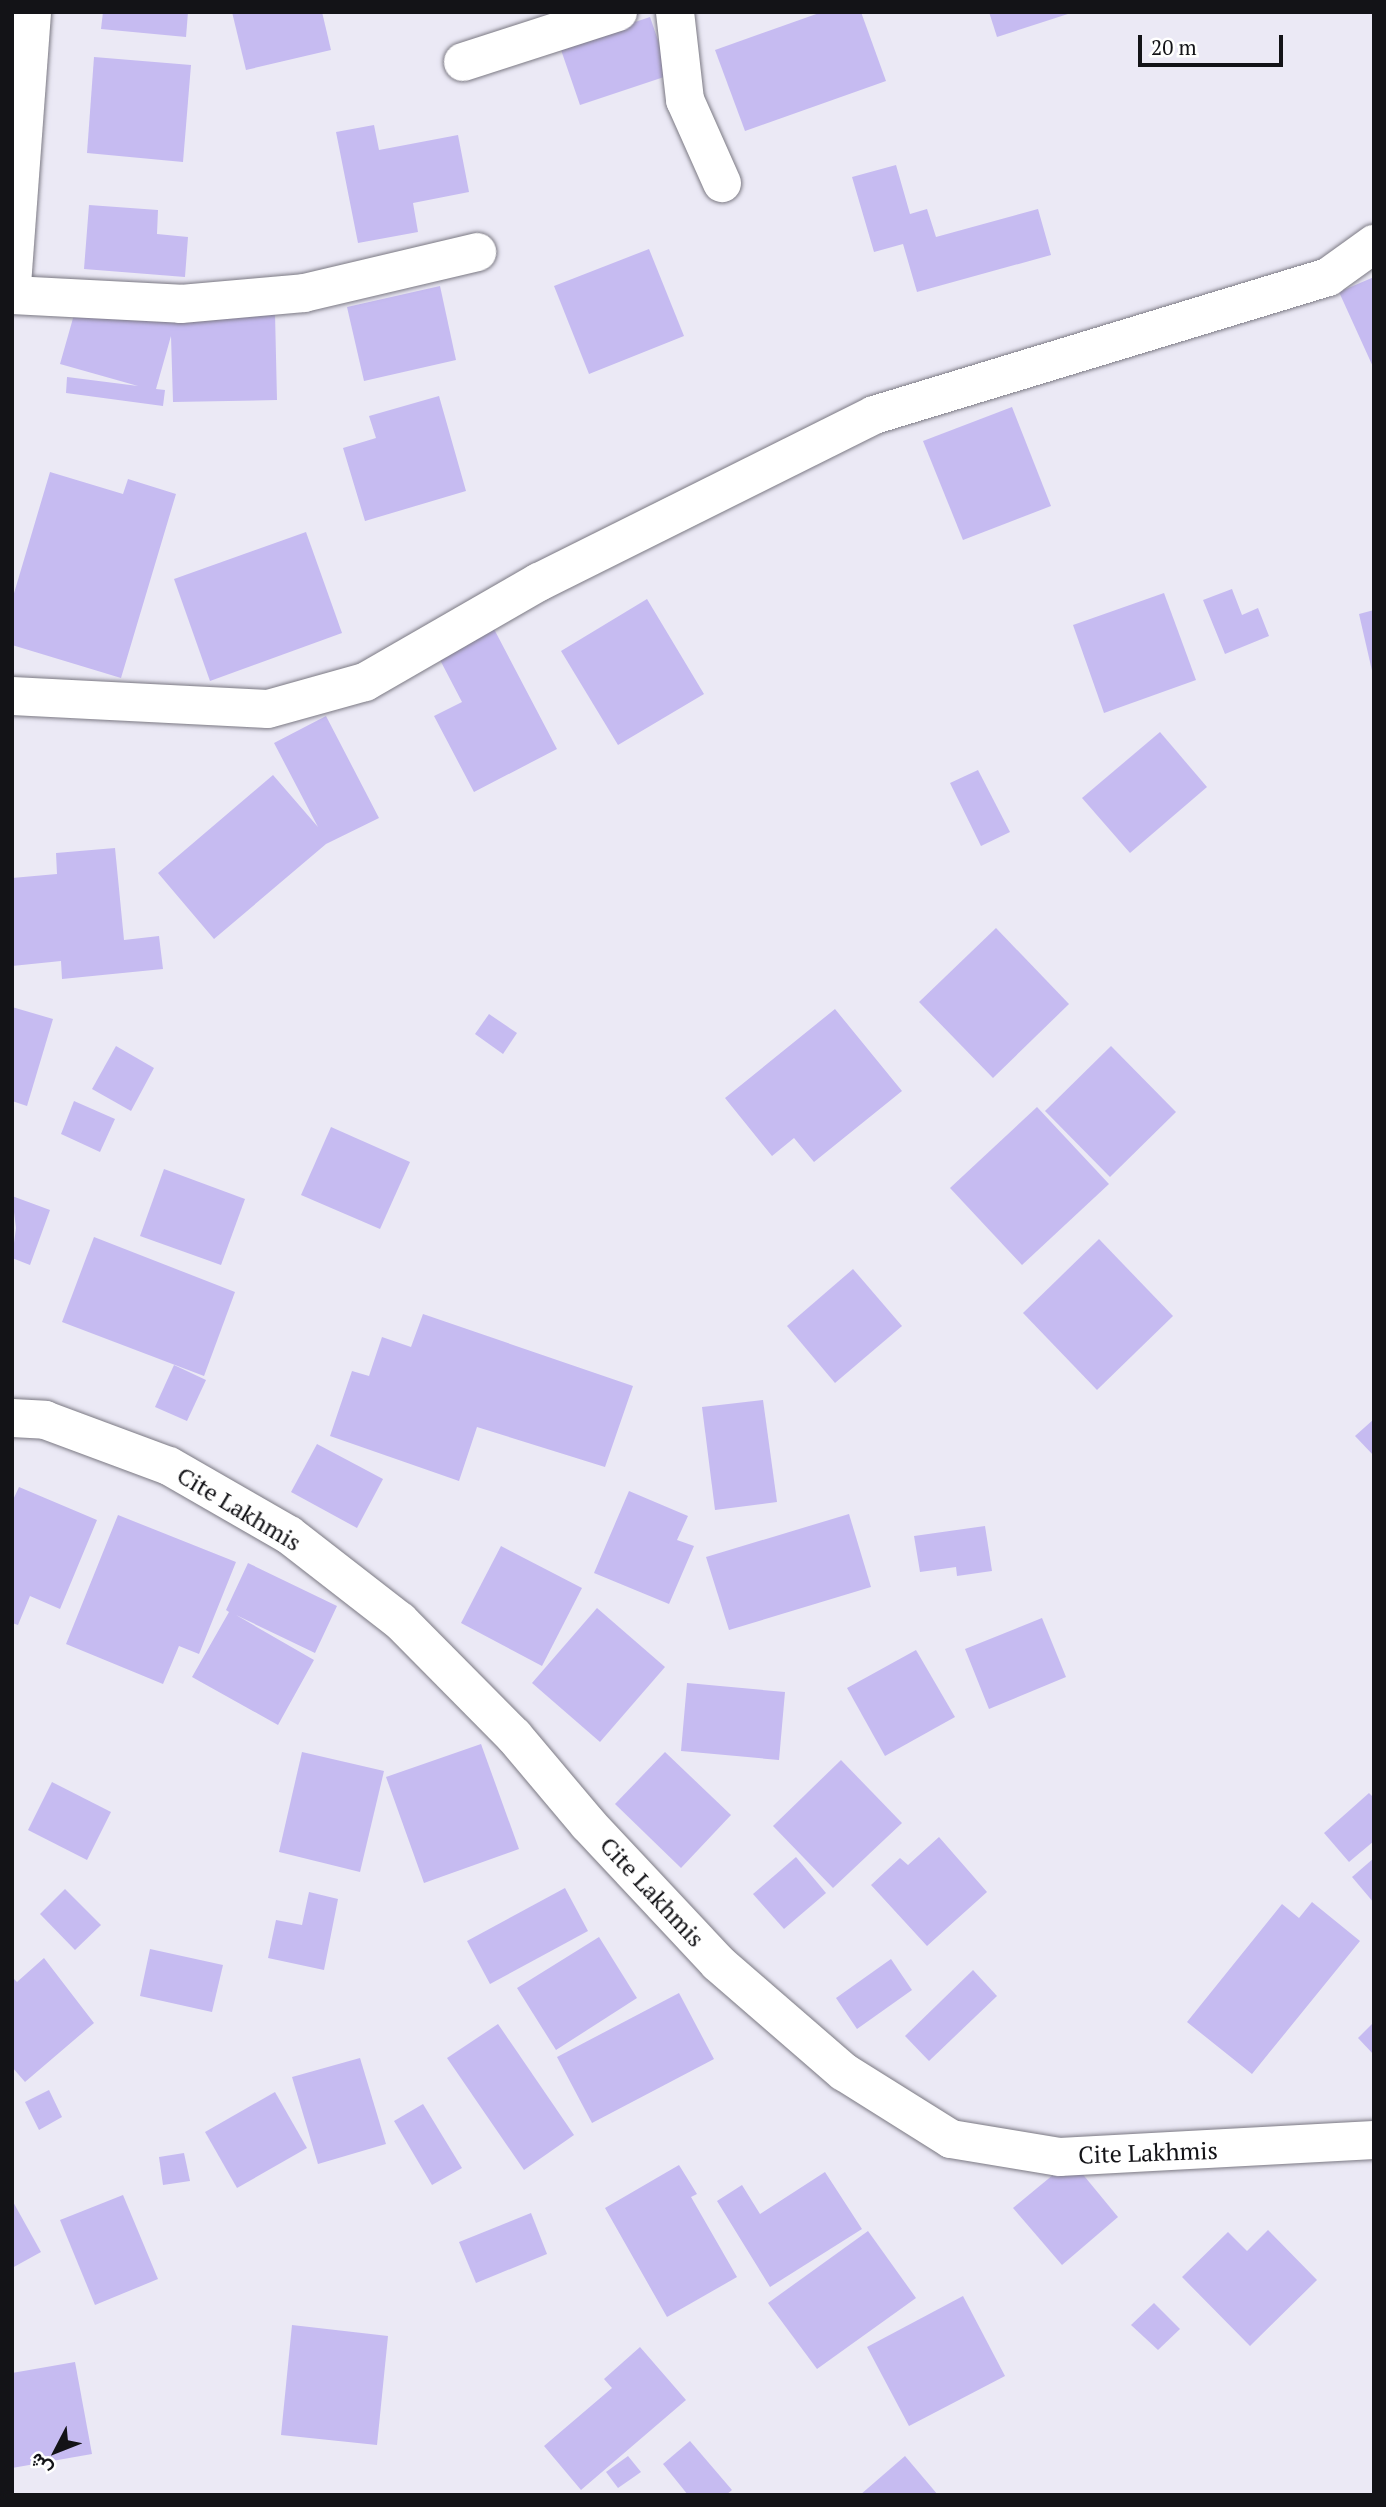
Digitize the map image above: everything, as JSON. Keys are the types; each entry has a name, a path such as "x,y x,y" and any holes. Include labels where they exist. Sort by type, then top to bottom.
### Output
{"street":[{"path":"12,285 32,12"},
{"path":"463,62 618,12"},
{"path":"675,12 685,100 722,183"},
{"path":"12,696 268,709 365,682 539,582 874,415 1328,277 1374,244"},
{"path":"12,295 181,304 304,293 477,252"},
{"name":"Cite Lakhmis","path":"12,1418 45,1420 169,1466 289,1535 340,1574 400,1621 514,1737 588,1824 718,1962 844,2072 951,2139 1060,2157 1374,2140"}],"building":[{"path":"103,12 188,12 186,37 101,29"},
{"path":"232,12 322,12 331,50 246,70"},
{"path":"822,12 861,12 886,81 745,131 715,50"},
{"path":"989,12 1071,12 1071,13 997,37"},
{"path":"650,17 670,75 580,105 560,47"},
{"path":"94,57 191,65 183,162 87,153"},
{"path":"374,125 379,150 458,135 469,192 413,203 418,232 358,243 336,132"},
{"path":"896,165 910,214 927,209 936,237 1038,209 1051,255 917,292 903,244 874,252 852,177"},
{"path":"89,205 158,210 157,234 188,237 185,277 84,269"},
{"path":"649,249 684,336 589,374 554,286"},
{"path":"1374,277 1374,369 1339,292"},
{"path":"440,286 456,360 364,381 347,307"},
{"path":"79,297 275,313 277,400 173,402 171,336 156,389 165,390 163,406 66,393 67,377 138,386 60,364"},
{"path":"439,396 466,491 365,521 343,448 376,438 369,416"},
{"path":"1012,407 1051,506 963,540 923,441"},
{"path":"50,472 123,494 128,479 176,494 121,678 12,645 12,600"},
{"path":"306,532 342,633 210,681 174,579"},
{"path":"1232,589 1242,615 1258,608 1269,636 1225,654 1203,600"},
{"path":"1164,593 1196,680 1104,713 1073,625"},
{"path":"647,599 704,694 618,745 561,651"},
{"path":"1374,610 1374,675 1373,675 1359,614"},
{"path":"494,629 557,749 474,792 434,716 462,702 439,658"},
{"path":"326,716 379,818 326,844 214,939 158,873 273,775 318,827 274,743"},
{"path":"1160,732 1207,787 1130,853 1082,798"},
{"path":"978,770 1010,832 981,846 950,783"},
{"path":"115,848 124,940 159,936 163,969 62,979 61,961 12,966 12,878 57,874 56,853"},
{"path":"996,928 1069,1004 993,1078 919,1002"},
{"path":"12,1007 53,1019 27,1106 12,1101"},
{"path":"835,1009 902,1091 814,1162 794,1138 772,1156 725,1098"},
{"path":"489,1014 517,1033 503,1054 475,1034"},
{"path":"116,1046 154,1068 131,1111 92,1089"},
{"path":"1111,1046 1176,1112 1110,1177 1045,1111"},
{"path":"74,1101 115,1119 100,1152 61,1134"},
{"path":"1037,1107 1109,1184 1022,1265 950,1188"},
{"path":"331,1127 410,1162 380,1229 301,1195"},
{"path":"164,1169 245,1199 221,1265 140,1236"},
{"path":"12,1196 50,1210 30,1265 12,1258 16,1228"},
{"path":"94,1237 235,1292 204,1376 62,1322"},
{"path":"1099,1239 1173,1316 1097,1390 1023,1313"},
{"path":"853,1269 902,1326 835,1383 787,1326"},
{"path":"423,1314 633,1386 605,1467 477,1427 459,1481 330,1436 352,1371 369,1376 382,1337 411,1347"},
{"path":"174,1365 206,1380 187,1421 155,1407"},
{"path":"763,1400 777,1502 715,1510 702,1407"},
{"path":"1374,1419 1374,1456 1355,1436"},
{"path":"317,1444 383,1479 357,1528 291,1492"},
{"path":"19,1487 97,1520 60,1609 30,1596 18,1625 12,1623 12,1502"},
{"path":"629,1491 688,1516 677,1540 694,1546 669,1604 594,1573"},
{"path":"849,1514 871,1587 729,1630 706,1557"},
{"path":"118,1515 236,1562 199,1654 179,1646 163,1684 66,1644"},
{"path":"985,1526 992,1571 957,1576 956,1567 920,1572 914,1536"},
{"path":"501,1546 582,1588 542,1666 461,1623"},
{"path":"248,1563 337,1606 315,1653 236,1615 314,1660 278,1725 192,1677 229,1612 226,1610"},
{"path":"597,1608 665,1667 600,1742 532,1683"},
{"path":"1042,1618 1066,1677 989,1709 965,1649"},
{"path":"916,1650 955,1717 885,1756 847,1688"},
{"path":"687,1683 785,1692 779,1760 681,1751"},
{"path":"481,1744 519,1849 424,1883 386,1777"},
{"path":"302,1752 384,1771 360,1872 279,1852"},
{"path":"665,1752 731,1815 681,1868 615,1804"},
{"path":"841,1760 902,1823 833,1888 773,1826"},
{"path":"52,1782 111,1812 87,1860 28,1830"},
{"path":"1369,1793 1374,1798 1374,1841 1349,1862 1324,1833"},
{"path":"939,1837 987,1892 927,1946 871,1885 900,1858 908,1865"},
{"path":"796,1857 826,1893 784,1929 753,1894"},
{"path":"1374,1858 1374,1903 1352,1877"},
{"path":"565,1888 588,1931 490,1984 467,1941"},
{"path":"65,1889 101,1925 75,1950 40,1914"},
{"path":"309,1892 338,1899 324,1970 268,1958 276,1920 302,1925"},
{"path":"1312,1902 1360,1941 1252,2074 1187,2022 1282,1904 1299,1918"},
{"path":"599,1937 637,1998 556,2050 517,1988"},
{"path":"150,1949 223,1965 212,2012 140,1996"},
{"path":"44,1958 94,2023 25,2082 12,2067 12,1977 17,1982"},
{"path":"891,1959 912,1990 857,2029 836,1998"},
{"path":"973,1970 997,1996 929,2061 905,2036"},
{"path":"679,1993 714,2059 592,2123 557,2057"},
{"path":"1374,2022 1374,2055 1358,2038"},
{"path":"498,2024 574,2135 524,2170 447,2058"},
{"path":"360,2058 386,2144 318,2164 292,2077"},
{"path":"49,2090 62,2117 39,2130 25,2102"},
{"path":"275,2092 307,2148 237,2188 205,2132"},
{"path":"423,2104 462,2168 432,2185 394,2121"},
{"path":"184,2153 190,2181 163,2185 159,2157"},
{"path":"1071,2160 1118,2217 1062,2265 1013,2208"},
{"path":"679,2165 697,2194 691,2197 737,2277 667,2317 605,2208"},
{"path":"825,2172 862,2229 770,2287 717,2201 742,2185 760,2214"},
{"path":"123,2195 158,2279 95,2305 60,2220"},
{"path":"12,2200 41,2252 12,2268"},
{"path":"531,2213 547,2254 476,2283 459,2242"},
{"path":"1268,2230 1317,2280 1250,2346 1182,2277 1228,2232 1247,2251"},
{"path":"868,2231 916,2298 817,2369 768,2303"},
{"path":"963,2296 1005,2376 909,2426 867,2347"},
{"path":"1154,2303 1180,2329 1158,2350 1131,2325"},
{"path":"292,2325 388,2336 377,2445 281,2435"},
{"path":"640,2347 686,2400 581,2490 544,2446 612,2388 604,2379"},
{"path":"75,2362 92,2454 12,2468 12,2373"},
{"path":"690,2441 732,2490 726,2495 688,2495 663,2464"},
{"path":"628,2456 641,2472 618,2488 606,2472"},
{"path":"905,2456 938,2495 860,2495"}]}
